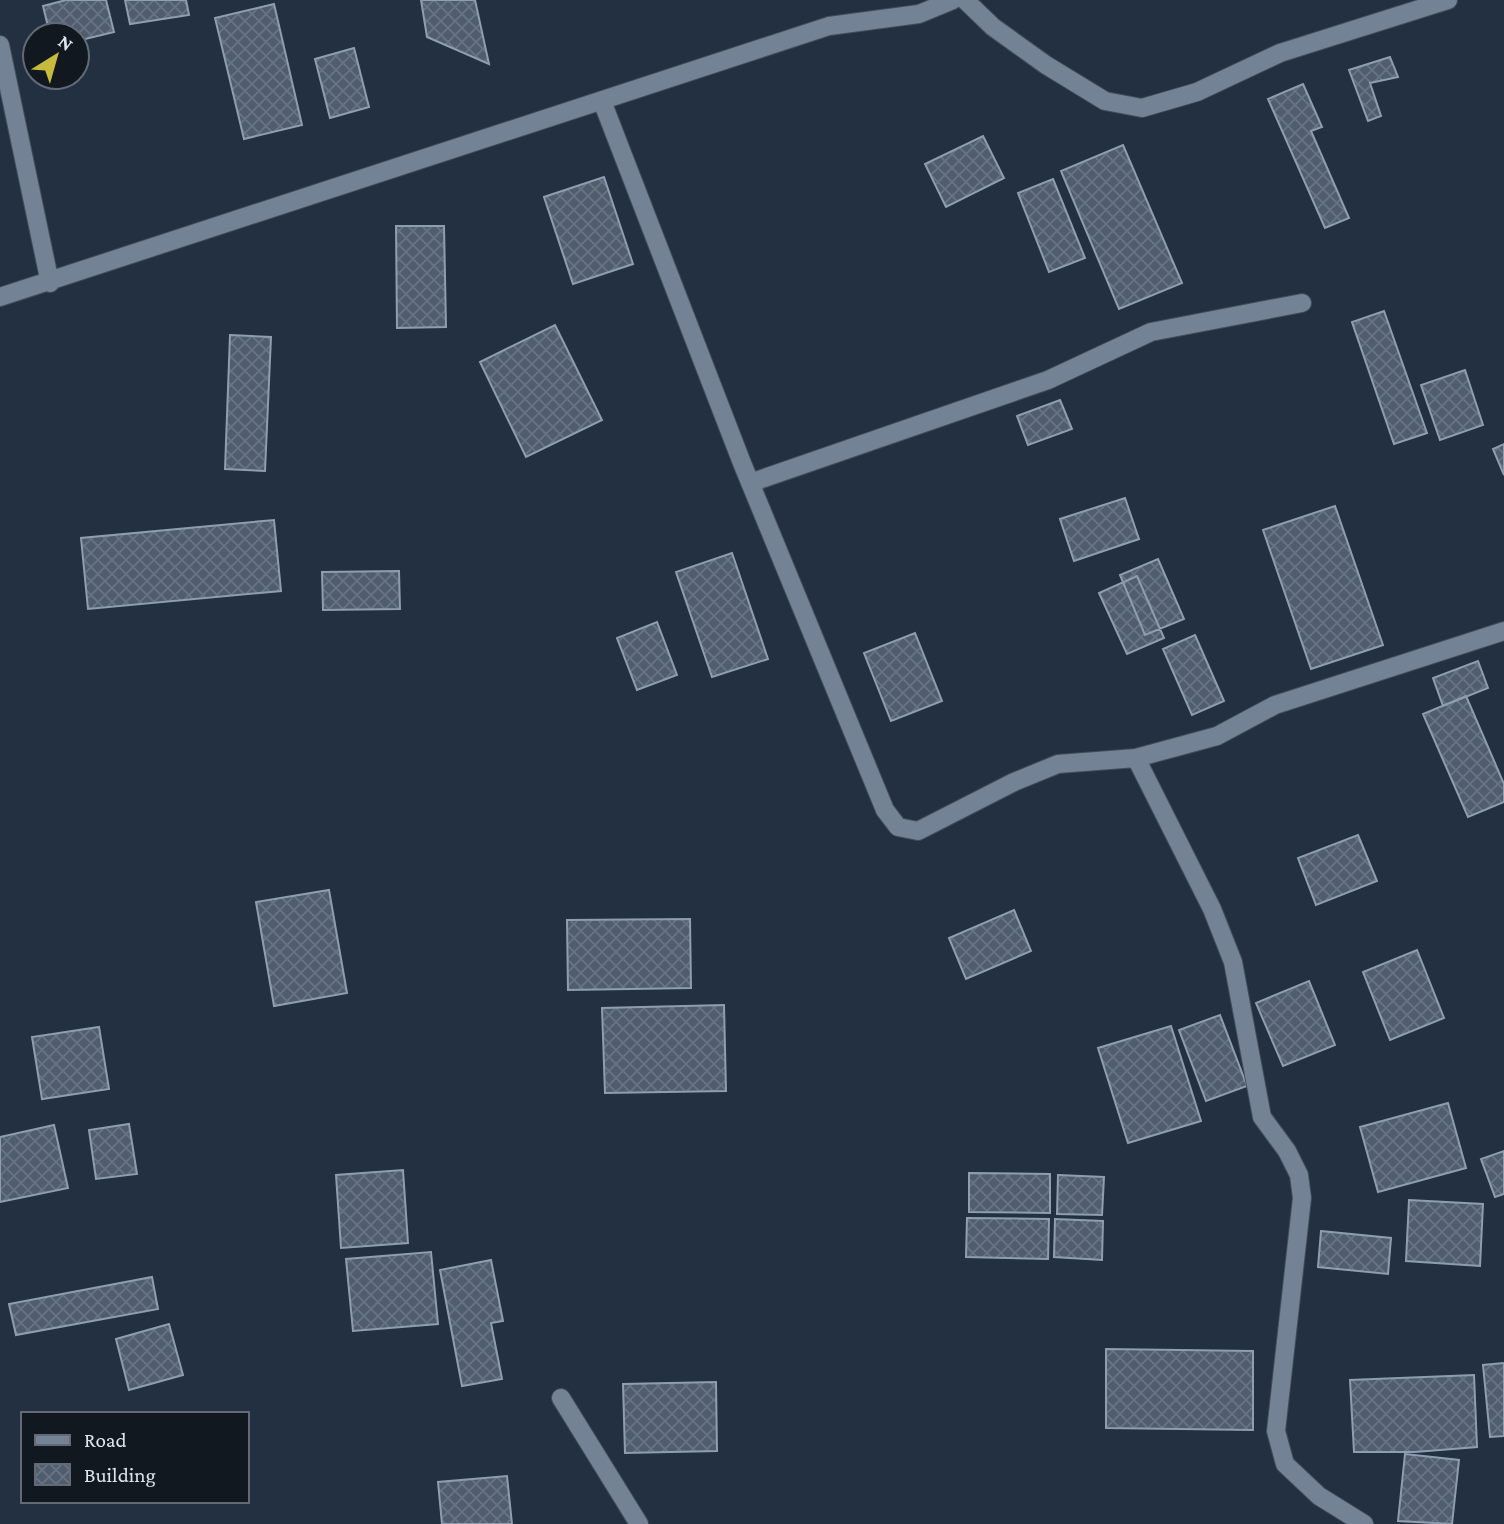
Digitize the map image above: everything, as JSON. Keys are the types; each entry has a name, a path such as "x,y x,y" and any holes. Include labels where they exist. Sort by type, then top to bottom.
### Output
{"street":[{"path":"0,298 829,26 919,14 953,0"},
{"path":"965,0 993,27 1104,101 1142,108 1196,92 1280,53 1448,0"},
{"path":"0,45 50,283"},
{"path":"602,101 750,483 885,810 898,827 918,831 1014,782 1058,764 1136,758 1217,736 1275,705 1504,631"},
{"path":"750,483 1048,380 1151,332 1302,303"},
{"path":"1136,758 1212,909 1233,962 1262,1117 1287,1151 1299,1175 1302,1198 1276,1431 1285,1464 1319,1496 1364,1524"},
{"path":"561,1398 639,1524"}],"building":[{"path":"66,0 106,0 114,32 91,38 91,21 47,21 43,6"},
{"path":"125,0 186,0 189,15 130,24"},
{"path":"421,0 475,0 489,64 427,37"},
{"path":"274,4 302,125 244,139 215,18"},
{"path":"354,48 369,107 330,118 315,59"},
{"path":"1390,57 1398,77 1370,83 1381,116 1368,121 1349,70"},
{"path":"1303,84 1322,127 1311,131 1349,218 1325,228 1268,99"},
{"path":"983,136 1004,178 946,207 925,164"},
{"path":"1123,145 1182,283 1119,309 1061,171"},
{"path":"604,177 633,264 573,284 544,197"},
{"path":"1053,179 1085,258 1049,272 1018,193"},
{"path":"396,226 444,226 446,327 397,328"},
{"path":"1384,311 1427,433 1394,444 1352,322"},
{"path":"555,325 602,420 526,457 480,362"},
{"path":"230,335 271,337 265,471 225,469"},
{"path":"1465,370 1483,425 1440,440 1421,385"},
{"path":"1060,400 1072,429 1028,445 1017,416"},
{"path":"1504,444 1504,475 1493,449"},
{"path":"1125,498 1139,539 1074,561 1060,519"},
{"path":"1335,506 1383,645 1311,669 1263,530"},
{"path":"274,520 281,591 88,609 81,538"},
{"path":"732,553 768,659 712,677 676,572"},
{"path":"1158,559 1184,619 1145,635 1120,575"},
{"path":"399,571 400,609 323,610 322,572"},
{"path":"1137,576 1164,638 1127,654 1099,593"},
{"path":"657,622 677,675 637,690 617,638"},
{"path":"915,633 942,701 891,721 864,653"},
{"path":"1195,635 1224,701 1192,715 1163,649"},
{"path":"1478,661 1488,688 1443,706 1433,678"},
{"path":"1466,696 1504,784 1504,802 1468,817 1423,714"},
{"path":"1358,835 1377,881 1316,905 1298,858"},
{"path":"329,890 347,993 274,1006 256,902"},
{"path":"1014,910 1031,951 966,979 949,938"},
{"path":"690,919 691,988 568,990 567,920"},
{"path":"1417,950 1444,1018 1390,1040 1363,972"},
{"path":"1309,981 1335,1045 1283,1066 1256,1003"},
{"path":"724,1005 726,1091 605,1093 602,1008"},
{"path":"1220,1015 1247,1086 1206,1101 1179,1030"},
{"path":"1171,1026 1201,1121 1128,1143 1098,1048"},
{"path":"99,1027 109,1089 42,1099 32,1037"},
{"path":"1448,1103 1466,1168 1378,1192 1360,1127"},
{"path":"129,1124 137,1174 96,1179 89,1130"},
{"path":"54,1125 68,1188 0,1202 0,1137"},
{"path":"1504,1151 1504,1194 1495,1197 1481,1159"},
{"path":"403,1170 408,1243 341,1248 336,1175"},
{"path":"969,1173 1050,1174 1050,1213 969,1212"},
{"path":"1058,1175 1104,1177 1102,1215 1057,1214"},
{"path":"1409,1200 1483,1204 1480,1266 1406,1261"},
{"path":"967,1218 1049,1219 1048,1259 966,1257"},
{"path":"1055,1219 1103,1221 1102,1260 1054,1257"},
{"path":"1321,1231 1391,1238 1388,1274 1318,1267"},
{"path":"431,1252 438,1324 353,1331 346,1259"},
{"path":"491,1260 503,1321 491,1323 502,1379 462,1386 440,1270"},
{"path":"152,1277 158,1309 16,1335 9,1304"},
{"path":"169,1324 183,1375 129,1390 116,1339"},
{"path":"1106,1349 1253,1351 1253,1430 1106,1428"},
{"path":"1504,1363 1504,1436 1490,1437 1483,1365"},
{"path":"1474,1375 1477,1447 1415,1452 1354,1452 1350,1380"},
{"path":"716,1382 717,1451 625,1453 623,1384"},
{"path":"1405,1454 1459,1460 1452,1524 1398,1521"},
{"path":"507,1476 512,1524 442,1524 438,1482"}]}
